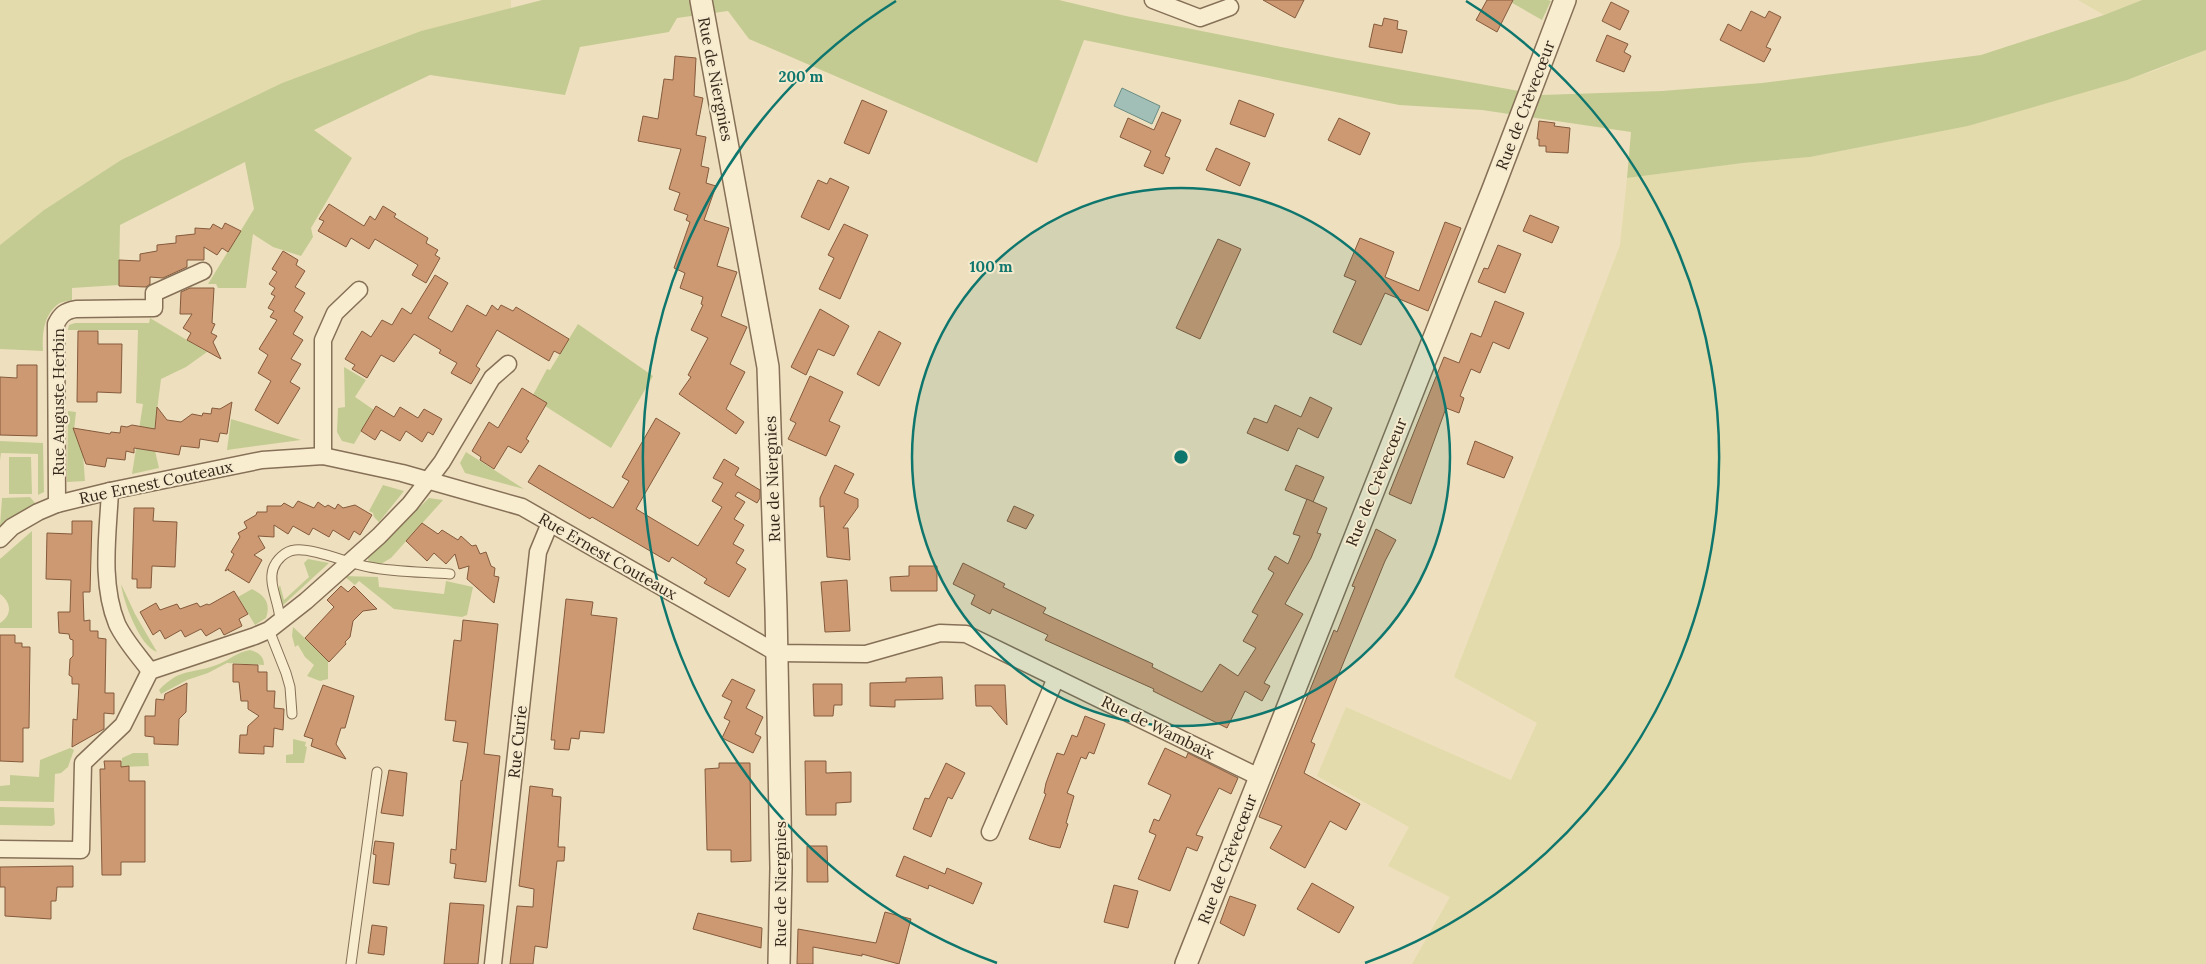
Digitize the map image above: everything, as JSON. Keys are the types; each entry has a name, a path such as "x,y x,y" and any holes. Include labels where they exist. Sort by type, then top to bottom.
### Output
{"street":[{"name":"Rue de Niergnies","path":"701,0 768,367 782,888 780,964"},
{"path":"1152,0 1200,18 1230,7"},
{"name":"Rue de Crèvecœur","path":"1186,964 1493,190 1565,0"},
{"name":"Rue Auguste Herbin","path":"58,504 56,324 60,316 66,311 76,309 154,308 154,293 203,271"},
{"path":"323,456 323,340 335,313 359,290"},
{"path":"0,849 81,850 83,763 123,725 150,671 249,639 275,625 306,601 379,536 410,504 442,462 492,378 508,364"},
{"name":"Rue Ernest Couteaux","path":"0,539 12,527 58,504 110,491 262,460 323,456 429,481 522,507 777,653"},
{"path":"110,491 107,555 109,595 118,625 124,637 150,671"},
{"name":"Rue Curie","path":"493,964 538,552 550,523"},
{"name":"Rue de Wambaix","path":"777,653 866,654 940,633 960,633 979,639 1259,777"},
{"path":"990,832 1056,678"}],"lane":[{"path":"292,714 290,687 275,625 280,611 271,580 272,570 276,562 283,555 295,550 349,561 372,568 450,574"},
{"path":"352,964 377,772"}],"shaded area":[{"path":"0,0 511,0 511,9 421,31 282,83 121,160 44,210 0,245"},
{"path":"2078,0 2142,0 2104,15"},
{"path":"2206,50 2206,964 1412,964 1450,897 1388,866 1409,827 1317,776 1346,707 1511,780 1537,723 1454,677 1620,245 1627,178 1743,163 1810,157 1968,126 2154,71"}],"green space":[{"path":"542,0 1059,0 1126,16 1337,58 1541,95 1662,91 1762,83 1981,55 2104,15 2142,0 2206,0 2206,50 2127,80 1968,126 1810,157 1743,163 1627,178 1631,132 1482,110 1399,105 1084,40 1037,163 749,39 728,11 677,18 669,32 580,47 565,95 430,75 314,130 352,158 311,228 313,237 301,256 273,247 253,234 246,288 218,288 216,284 208,284 254,209 245,162 120,225 119,285 72,288 72,300 58,304 46,320 43,333 43,351 0,349 0,245 44,210 121,160 282,83 421,31"},
{"path":"1507,0 1548,0 1551,1 1542,20"},
{"path":"150,318 207,352 186,367 161,379 153,442 159,468 132,474 143,404 136,403 138,330 68,330 69,325 75,323 149,323"},
{"path":"578,324 653,376 611,448 545,406 533,395 547,369 550,370"},
{"path":"344,367 366,380 355,397 374,410 354,444 342,441 337,432 338,408 345,407"},
{"path":"68,411 76,412 74,430 83,454 85,481 67,482"},
{"path":"231,419 301,440 227,450"},
{"path":"0,441 43,443 44,492 38,495 38,454 1,453 0,461"},
{"path":"466,452 524,489 465,473 460,463"},
{"path":"9,457 31,457 32,494 9,494"},
{"path":"383,485 404,491 379,522 373,513 369,511"},
{"path":"30,497 35,503 0,526 2,498"},
{"path":"429,498 443,500 391,558 379,565 369,565 368,558"},
{"path":"32,531 32,628 0,628 0,623 7,616 9,608 4,597 0,594 0,559"},
{"path":"308,559 329,563 282,606 278,593 280,585 284,600 309,577 304,563"},
{"path":"344,576 378,577 379,587 444,594 446,581 473,587 467,615 462,617 394,609 359,581 355,585"},
{"path":"121,584 135,614 157,652 144,642 133,622"},
{"path":"252,589 266,600 268,608 266,618 255,625 238,597"},
{"path":"293,627 328,660 328,679 320,681 307,676 314,665 305,657 298,645 295,647 292,636"},
{"path":"250,650 260,655 264,665 227,663 208,673 187,680 161,694 159,690 174,677 210,667"},
{"path":"293,739 306,742 304,763 286,763 286,755 293,754"},
{"path":"70,748 74,750 68,767 61,773 55,774 54,802 0,801 0,786 10,785 10,775 39,777 40,760"},
{"path":"133,753 148,753 149,766 121,767 122,758"},
{"path":"0,807 54,808 55,824 52,826 0,825"}],"water":[{"path":"1122,88 1160,106 1152,124 1114,106"}],"building":[{"path":"1263,0 1304,0 1295,18"},
{"path":"1487,0 1513,0 1497,32 1476,20"},
{"path":"1611,2 1629,11 1620,30 1602,21"},
{"path":"1751,11 1765,18 1769,11 1781,17 1766,47 1771,49 1764,62 1720,40 1728,24 1741,31"},
{"path":"1384,18 1398,21 1397,29 1407,31 1402,53 1369,47 1374,24 1382,26"},
{"path":"1607,35 1628,44 1624,52 1631,56 1624,72 1596,61"},
{"path":"675,56 696,58 694,96 703,98 696,135 706,137 701,166 709,168 706,183 716,186 704,220 729,228 717,266 737,272 721,316 747,327 730,364 745,372 726,409 744,422 736,434 679,394 691,377 688,375 708,338 691,330 703,305 701,304 703,297 680,288 685,273 674,268 690,222 686,220 688,215 674,210 680,193 669,189 681,149 638,141 643,116 658,119 664,79 673,80"},
{"path":"862,100 887,111 869,154 844,143"},
{"path":"1239,100 1274,114 1265,137 1230,124"},
{"path":"1162,112 1181,120 1165,156 1170,158 1163,174 1144,166 1151,151 1120,137 1128,118 1154,130"},
{"path":"1339,118 1370,133 1360,155 1328,140"},
{"path":"1539,121 1555,123 1554,126 1570,128 1568,153 1546,152 1546,146 1539,146 1539,139 1537,139"},
{"path":"1216,148 1250,163 1240,186 1206,170"},
{"path":"830,178 849,187 829,230 801,217 818,180 827,184"},
{"path":"329,204 364,226 370,216 375,220 383,206 396,214 394,217 428,238 426,243 438,250 435,255 440,258 426,283 412,275 418,265 375,239 369,249 351,238 346,247 318,231 324,221 319,219"},
{"path":"1530,215 1559,227 1552,243 1523,231"},
{"path":"1445,222 1461,228 1428,311 1385,293 1361,345 1333,332 1356,281 1344,276 1360,238 1394,252 1385,277 1419,291"},
{"path":"225,223 241,231 228,252 222,248 217,255 204,247 204,260 187,260 187,267 163,278 150,277 150,284 146,287 119,286 119,260 140,261 140,254 157,251 157,245 176,243 176,236 195,234 195,228 210,229 213,224 222,229"},
{"path":"844,224 868,235 840,299 819,289 834,258 828,255"},
{"path":"1218,239 1241,249 1200,339 1176,328"},
{"path":"1498,245 1521,254 1505,293 1478,282 1484,268 1488,269"},
{"path":"283,251 298,260 296,265 305,271 295,287 305,293 294,311 303,317 293,334 303,340 291,359 301,364 290,382 300,388 278,424 255,410 271,381 258,373 268,355 259,349 277,320 270,317 274,311 268,308 275,296 271,294 275,288 269,284 277,272 272,269"},
{"path":"435,275 448,283 428,318 452,332 467,305 486,316 492,305 498,310 501,305 513,311 516,307 569,339 560,354 554,351 549,361 497,330 476,366 480,369 471,384 451,373 457,363 439,353 441,350 414,334 394,362 381,355 367,378 352,369 355,365 345,359 362,331 371,337 382,320 392,325 402,308 411,314"},
{"path":"190,288 214,288 212,323 215,324 211,333 217,336 213,342 221,359 187,340 191,333 183,328 192,314 180,314 181,292"},
{"path":"1495,301 1524,313 1509,349 1493,342 1480,373 1471,369 1460,396 1464,398 1459,413 1446,408 1411,504 1389,494 1444,357 1459,363 1471,333 1481,337"},
{"path":"820,309 849,326 834,356 818,349 806,375 791,367"},
{"path":"78,331 98,331 98,344 122,344 121,393 97,392 97,402 77,402"},
{"path":"879,331 901,343 879,386 857,374"},
{"path":"17,365 37,365 37,436 0,435 0,377 17,378"},
{"path":"810,376 843,392 829,421 840,426 826,456 788,439 796,423 790,420"},
{"path":"522,388 547,403 526,439 529,441 521,453 508,446 494,469 480,460 481,457 472,451 489,422 498,428"},
{"path":"1310,397 1332,408 1318,438 1298,428 1288,451 1247,433 1254,418 1267,423 1275,405 1301,417"},
{"path":"232,402 227,434 220,433 218,442 200,439 199,448 181,446 179,455 134,448 134,453 126,451 125,460 107,458 105,467 86,464 73,428 110,434 111,432 120,433 121,426 127,427 132,425 155,429 157,407 167,420 181,422 192,414 202,416 203,413 211,414 212,408 220,409"},
{"path":"376,406 394,417 400,407 418,418 424,409 442,419 433,435 428,432 422,442 406,431 400,441 381,430 375,440 361,431"},
{"path":"656,418 680,433 636,509 698,546 722,507 712,501 723,483 713,478 724,459 739,468 735,475 760,490 760,498 757,503 738,492 735,496 745,502 734,519 744,525 733,544 744,550 736,563 746,569 729,597 704,583 707,579 672,557 669,562 592,517 590,519 528,482 539,465 613,508 629,481 622,477"},
{"path":"1475,441 1513,457 1504,478 1467,464"},
{"path":"835,465 854,474 844,493 858,499 858,507 843,528 848,528 850,560 827,557 824,506 820,507 820,498"},
{"path":"1296,465 1324,477 1313,502 1285,490"},
{"path":"1307,499 1327,508 1317,533 1321,534 1311,558 1285,604 1303,614 1264,683 1270,686 1262,701 1245,691 1227,728 1153,691 1154,689 1045,640 1048,635 992,609 990,614 971,604 975,595 953,584 963,563 1005,584 1003,587 1046,608 1043,613 1153,664 1152,667 1202,692 1220,664 1238,676 1256,648 1243,641 1258,615 1252,612 1274,573 1268,569 1275,556 1288,564 1300,536 1293,534"},
{"path":"298,501 314,508 318,502 325,507 328,505 335,509 338,504 343,508 355,505 372,515 360,535 354,531 349,540 333,530 329,537 313,528 309,535 293,526 288,534 274,525 274,537 258,536 265,548 254,555 262,560 249,583 229,569 225,571 234,554 231,552 240,537 238,533 247,528 244,522 256,515 257,512 267,512 267,506 281,506 284,503 293,508"},
{"path":"1014,506 1034,515 1026,529 1007,521"},
{"path":"134,508 154,508 153,521 177,522 175,567 152,566 151,588 137,588 137,579 132,579"},
{"path":"72,521 92,521 90,592 83,592 84,621 90,620 90,631 98,631 98,638 106,639 105,693 114,693 114,714 104,713 104,729 72,747 73,719 77,720 79,684 72,684 72,677 69,675 70,659 73,656 73,640 70,639 69,634 59,633 58,612 70,612 71,580 46,579 47,533 72,534"},
{"path":"422,523 438,534 442,530 458,540 461,536 472,546 476,545 480,554 486,552 491,566 495,568 494,576 499,577 494,603 467,579 469,566 459,569 455,554 446,564 434,553 427,561 406,541"},
{"path":"1376,529 1396,540 1385,561 1311,742 1315,744 1304,773 1360,804 1346,830 1330,821 1305,868 1270,848 1282,826 1259,817 1334,630 1337,632 1355,587 1352,586"},
{"path":"909,566 937,566 937,591 891,591 890,577 909,576"},
{"path":"847,580 850,631 825,632 821,582"},
{"path":"341,586 348,592 354,586 377,609 363,611 353,621 350,637 345,642 346,644 329,662 305,638 334,607 327,600"},
{"path":"234,591 248,614 239,619 242,626 224,635 220,628 206,636 201,629 185,637 181,630 165,639 160,630 153,635 140,612 156,603 160,610 177,604 180,609 197,603 200,607 209,605"},
{"path":"566,599 593,602 591,615 617,618 604,733 580,731 579,739 571,738 569,750 554,749 555,740 551,740"},
{"path":"463,620 498,624 484,754 500,756 486,882 454,878 456,864 450,863 451,849 456,850 461,780 468,743 453,741 456,721 445,720 454,640 461,641"},
{"path":"0,635 15,635 15,643 22,643 22,647 30,647 29,728 23,728 23,762 0,761"},
{"path":"233,664 258,665 258,672 267,672 267,691 275,691 274,708 284,709 283,730 274,728 273,747 264,746 264,754 239,753 240,735 247,735 248,726 259,716 248,709 248,701 241,701 239,682 233,682"},
{"path":"942,677 943,699 895,700 895,707 870,706 870,683 906,682 906,678"},
{"path":"732,679 755,690 746,708 763,717 755,734 761,737 753,753 722,738 730,721 724,718 732,701 722,696"},
{"path":"187,683 186,712 179,719 178,745 154,744 154,737 145,736 145,716 155,716 156,699 164,700 165,694"},
{"path":"813,684 842,684 842,705 834,705 833,716 814,716"},
{"path":"323,685 354,696 345,728 341,728 336,744 346,759 311,746 313,739 304,736"},
{"path":"975,685 1005,685 1007,725 991,706 976,706"},
{"path":"1085,716 1105,724 1094,754 1089,752 1086,759 1081,757 1067,793 1074,796 1060,848 1029,839 1046,794 1044,793 1046,783 1057,753 1064,755 1072,735 1077,737"},
{"path":"1165,748 1186,758 1188,753 1238,778 1231,794 1219,788 1196,835 1203,837 1197,851 1187,847 1170,891 1138,879 1156,835 1149,832 1154,819 1159,821 1171,795 1148,784"},
{"path":"104,761 121,761 121,767 129,766 129,781 145,781 145,862 121,862 121,875 102,875 100,769 105,769"},
{"path":"805,761 826,761 826,773 851,772 851,802 836,803 836,815 806,815"},
{"path":"719,763 750,763 751,861 731,862 731,850 707,850 705,769 719,768"},
{"path":"946,763 965,773 952,799 948,797 931,837 913,829 925,798 929,799"},
{"path":"389,770 407,773 403,816 381,813"},
{"path":"530,786 553,789 552,796 561,797 558,847 565,847 564,861 557,861 547,948 535,946 533,964 510,964 517,906 533,907 534,889 519,886"},
{"path":"375,841 394,843 389,885 373,883 376,855 373,854"},
{"path":"807,846 827,846 828,882 807,882"},
{"path":"904,856 945,874 947,868 982,883 973,904 929,885 928,889 896,876"},
{"path":"73,866 73,887 57,887 56,901 51,901 51,919 5,916 5,887 0,887 0,867"},
{"path":"1312,883 1354,907 1339,933 1297,909"},
{"path":"1114,885 1138,891 1128,928 1104,922"},
{"path":"1230,896 1256,905 1244,936 1220,923"},
{"path":"450,903 484,905 478,964 444,964"},
{"path":"885,912 911,919 899,964 862,954 862,956 813,947 813,964 797,964 798,929 876,943"},
{"path":"698,913 762,928 761,948 693,929"},
{"path":"372,925 387,927 384,955 368,953"}]}
